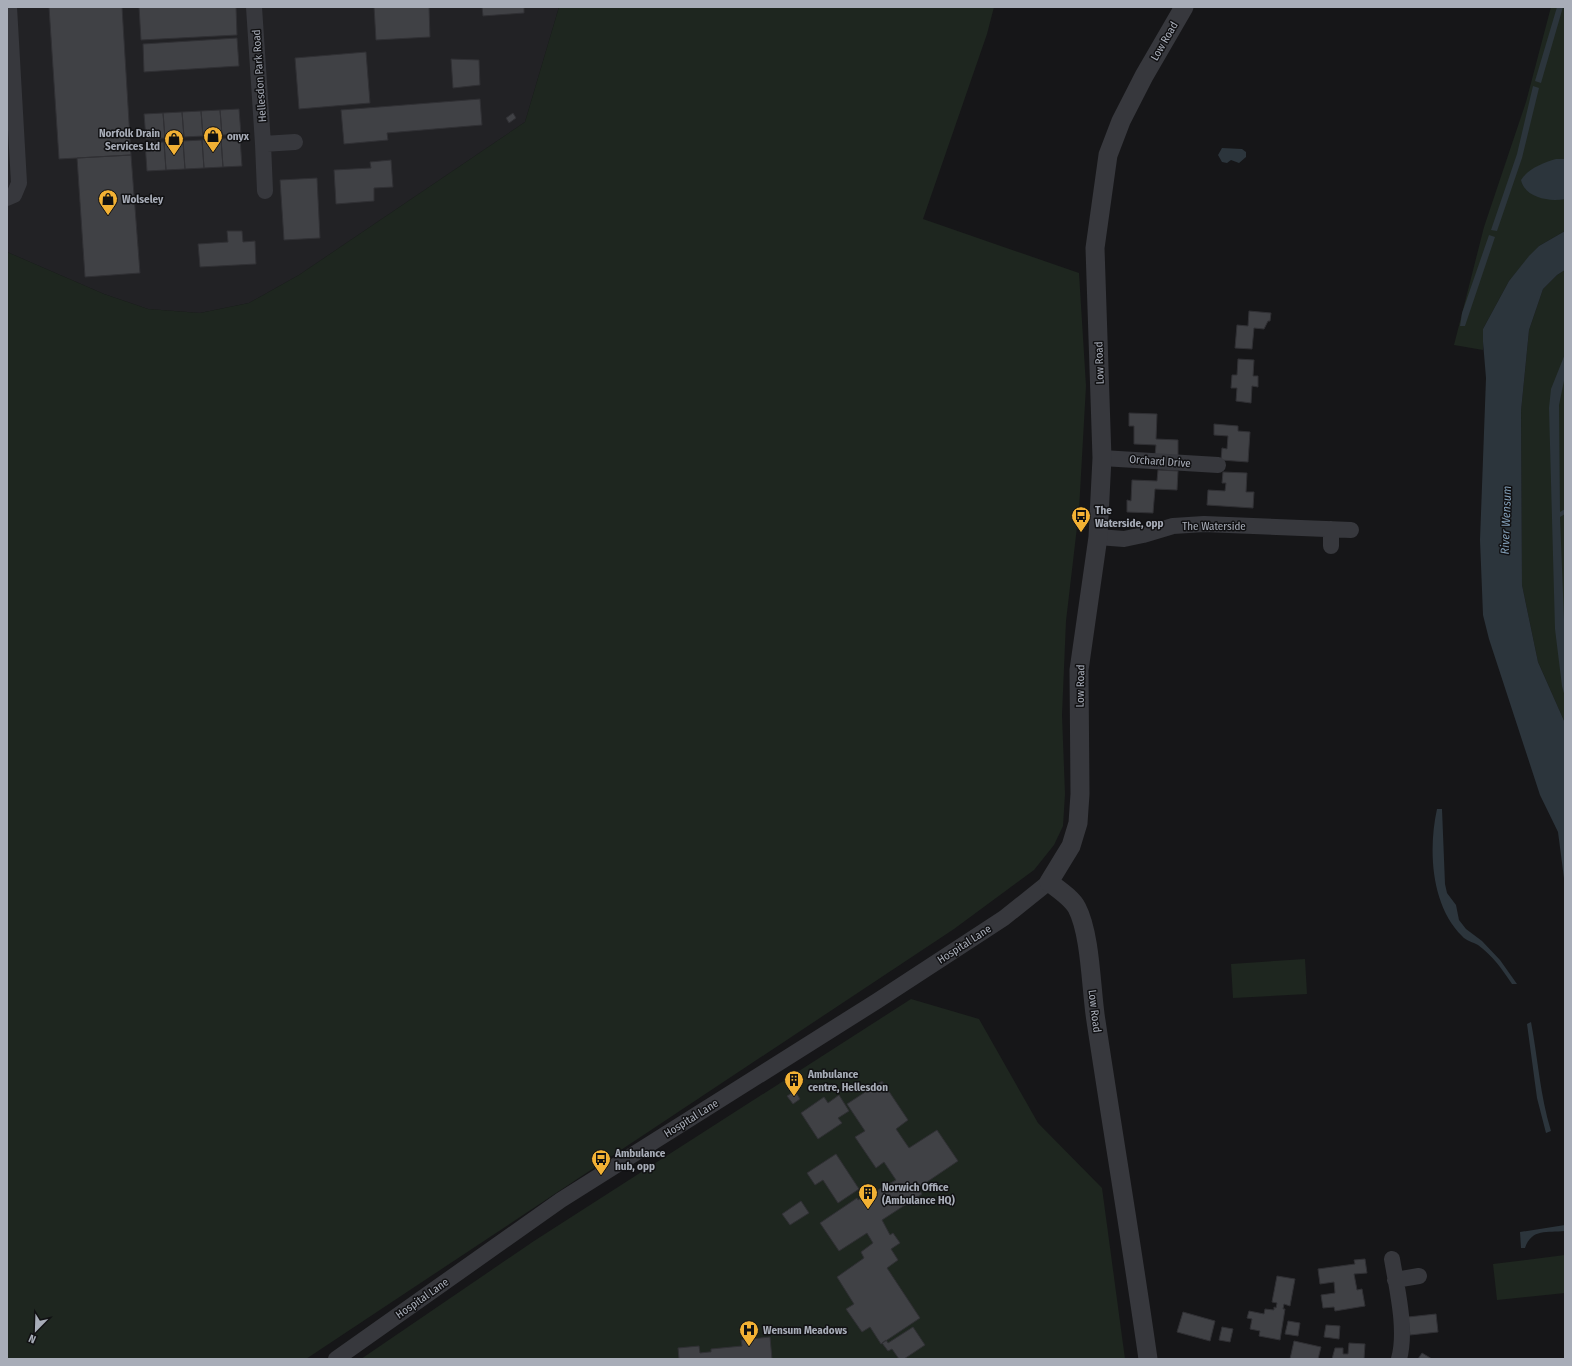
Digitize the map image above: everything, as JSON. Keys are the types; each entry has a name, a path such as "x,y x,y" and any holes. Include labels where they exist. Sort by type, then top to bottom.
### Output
{"street":[{"path":"7,198 14,195 19,183 9,7"},
{"name":"Hellesdon Park Road","path":"254,7 265,191"},
{"name":"Low Road","path":"1148,1359 1131,1235 1095,1020 1084,926 1077,908 1060,890 1049,882 1071,846 1078,824 1080,794 1079,670 1098,537 1102,458 1095,248 1108,155 1121,121 1184,7"},
{"path":"263,144 295,142"},
{"name":"Orchard Drive","path":"1102,458 1218,465"},
{"name":"The Waterside","path":"1098,537 1124,539 1173,526 1204,524 1351,530"},
{"path":"1331,529 1331,546"},
{"name":"Hospital Lane","path":"336,1359 560,1200 877,1001 1004,918 1049,882"},
{"path":"1392,1259 1396,1280 1401,1328 1402,1349 1399,1359"},
{"path":"1396,1280 1419,1276"}],"shaded area":[{"path":"7,7 559,7 525,122 299,275 249,303 200,313 148,309 104,294 7,252"},
{"path":"559,7 994,7 987,34 923,219 1079,273 1086,386 1079,510 1066,621 1062,715 1065,794 1063,826 1054,845 1034,870 954,929 306,1359 7,1359 7,252 104,294 148,309 200,313 249,303 299,275 525,122"},
{"path":"1551,7 1565,7 1565,231 1539,246 1509,281 1483,329 1483,350 1454,345 1484,227 1526,102"},
{"path":"1565,270 1565,723 1538,662 1522,585 1521,411 1529,330 1543,289 1557,275"},
{"path":"1305,959 1307,994 1233,998 1231,964"},
{"path":"911,999 979,1019 1038,1123 1102,1188 1125,1359 361,1359 534,1241"},
{"path":"1565,1255 1565,1293 1497,1300 1493,1264"}],"water":[{"path":"1557,7 1563,7 1541,83 1535,81"},
{"path":"1533,86 1539,88 1522,158 1497,231 1491,230 1517,154"},
{"path":"1222,148 1242,149 1246,152 1246,157 1239,163 1231,160 1227,163 1222,162 1218,155"},
{"path":"1556,159 1565,159 1565,199 1552,200 1532,195 1523,186 1521,180 1528,172 1537,166"},
{"name":"River Wensum","path":"1565,231 1565,270 1557,275 1543,289 1529,330 1521,411 1522,585 1538,662 1565,723 1565,886 1558,832 1540,795 1489,639 1483,615 1480,540 1486,378 1483,329 1509,281 1529,256 1539,246"},
{"path":"1489,235 1495,237 1465,326 1460,326 1462,313"},
{"path":"1565,354 1565,376 1559,405 1560,512 1565,509 1565,514 1560,517 1565,645 1565,697 1562,686 1555,629 1549,408 1551,389"},
{"path":"1437,809 1442,809 1445,884 1447,893 1456,905 1459,920 1466,929 1482,941 1500,960 1517,984 1512,984 1497,963 1483,949 1464,938 1452,923 1444,909 1434,876 1433,842"},
{"path":"1531,1022 1542,1090 1551,1131 1546,1133 1537,1098 1527,1024"},
{"path":"1565,1225 1565,1231 1536,1234 1528,1242 1525,1248 1521,1248 1520,1232"}],"building":[{"path":"49,7 122,7 131,155 59,159"},
{"path":"139,7 236,7 237,35 141,40"},
{"path":"374,7 429,7 430,37 376,40"},
{"path":"482,7 524,7 524,13 483,16"},
{"path":"237,38 239,66 144,72 143,44"},
{"path":"366,52 370,103 299,109 295,58"},
{"path":"451,59 479,60 480,85 453,88"},
{"path":"480,99 482,125 387,133 388,140 344,144 341,110"},
{"path":"239,109 241,134 222,135 220,110"},
{"path":"220,110 222,135 203,136 201,111"},
{"path":"201,111 203,136 184,137 182,112"},
{"path":"182,112 184,137 165,138 163,113"},
{"path":"163,113 165,138 146,139 144,114"},
{"path":"513,113 516,118 509,123 506,118"},
{"path":"240,138 242,166 223,167 221,139"},
{"name":"onyx","path":"221,139 223,167 204,168 202,140"},
{"path":"202,140 204,168 185,169 183,141"},
{"name":"Norfolk Drain Services Ltd","path":"183,141 185,169 166,170 164,142"},
{"path":"164,142 166,170 147,171 145,143"},
{"name":"Wolseley","path":"131,155 140,273 85,277 77,158"},
{"path":"391,160 393,187 374,188 374,201 336,204 334,170 371,168 370,162"},
{"path":"317,178 320,238 284,240 280,180"},
{"path":"227,231 242,231 243,242 255,241 256,264 200,267 198,244 228,242"},
{"path":"1249,311 1271,313 1270,321 1268,321 1264,329 1254,328 1252,349 1235,348 1237,325 1248,326"},
{"path":"1238,359 1254,360 1253,376 1258,376 1258,387 1252,386 1251,403 1236,401 1237,388 1231,388 1232,375 1237,375"},
{"path":"1129,413 1157,414 1156,439 1178,440 1178,457 1155,456 1156,445 1134,444 1134,426 1129,426"},
{"path":"1214,424 1238,426 1238,431 1250,432 1248,462 1221,460 1222,448 1227,449 1228,436 1214,435"},
{"path":"1158,470 1178,471 1177,490 1155,489 1153,513 1127,512 1127,500 1131,501 1132,480 1157,481"},
{"path":"1223,472 1247,473 1246,492 1254,492 1253,508 1207,505 1208,490 1225,491 1226,483 1222,483"},
{"name":"Norwich Office (Ambulance HQ)","path":"882,1081 908,1120 896,1129 909,1148 937,1130 958,1161 918,1188 922,1194 882,1220 890,1235 893,1233 900,1243 891,1249 898,1260 887,1268 920,1318 881,1344 870,1327 862,1332 846,1309 854,1304 837,1277 864,1258 861,1252 873,1243 867,1233 839,1251 820,1223 857,1198 858,1200 866,1195 867,1196 896,1180 884,1162 876,1168 855,1137 865,1131 847,1104"},
{"name":"Ambulance centre, Hellesdon","path":"795,1091 800,1099 793,1104 787,1096"},
{"path":"839,1095 849,1111 838,1118 842,1123 818,1139 801,1113 824,1097 828,1103"},
{"path":"836,1154 859,1189 838,1203 823,1180 815,1185 807,1173"},
{"path":"801,1201 809,1213 790,1225 782,1214"},
{"path":"1365,1259 1367,1273 1354,1274 1357,1290 1362,1289 1365,1306 1335,1311 1334,1307 1323,1308 1321,1295 1335,1293 1334,1282 1320,1284 1318,1269 1355,1264 1354,1260"},
{"path":"1277,1276 1295,1279 1290,1306 1284,1304 1283,1309 1285,1309 1280,1340 1259,1336 1260,1331 1250,1329 1252,1319 1247,1318 1249,1311 1264,1314 1265,1309 1274,1310 1274,1307 1276,1308 1277,1303 1272,1302"},
{"path":"1183,1312 1215,1321 1210,1341 1177,1332"},
{"path":"1436,1314 1438,1332 1410,1335 1408,1317"},
{"path":"1288,1321 1300,1323 1298,1336 1285,1334"},
{"path":"1326,1325 1340,1326 1339,1339 1324,1337"},
{"path":"913,1327 925,1345 904,1359 899,1359 892,1349 888,1351 882,1343 886,1340 888,1343"},
{"path":"1222,1327 1233,1329 1230,1342 1219,1340"},
{"name":"Wensum Meadows","path":"770,1337 772,1359 679,1359 678,1348 699,1346 700,1353 711,1352 711,1349 742,1346 741,1340"},
{"path":"1294,1341 1321,1347 1318,1359 1290,1359"},
{"path":"1349,1343 1365,1344 1364,1359 1332,1359 1335,1348 1343,1348 1343,1354 1348,1354"},
{"path":"1422,1353 1432,1359 1418,1359"}],"place":[{"name":"onyx","path":"213,153"},
{"name":"Norfolk Drain Services Ltd","path":"174,156"},
{"name":"Wolseley","path":"108,216"},
{"name":"The Waterside, opp","path":"1081,533"},
{"name":"Ambulance centre, Hellesdon","path":"794,1097"},
{"name":"Ambulance hub, opp","path":"601,1176"},
{"name":"Norwich Office (Ambulance HQ)","path":"868,1210"},
{"name":"Wensum Meadows","path":"749,1347"}]}
